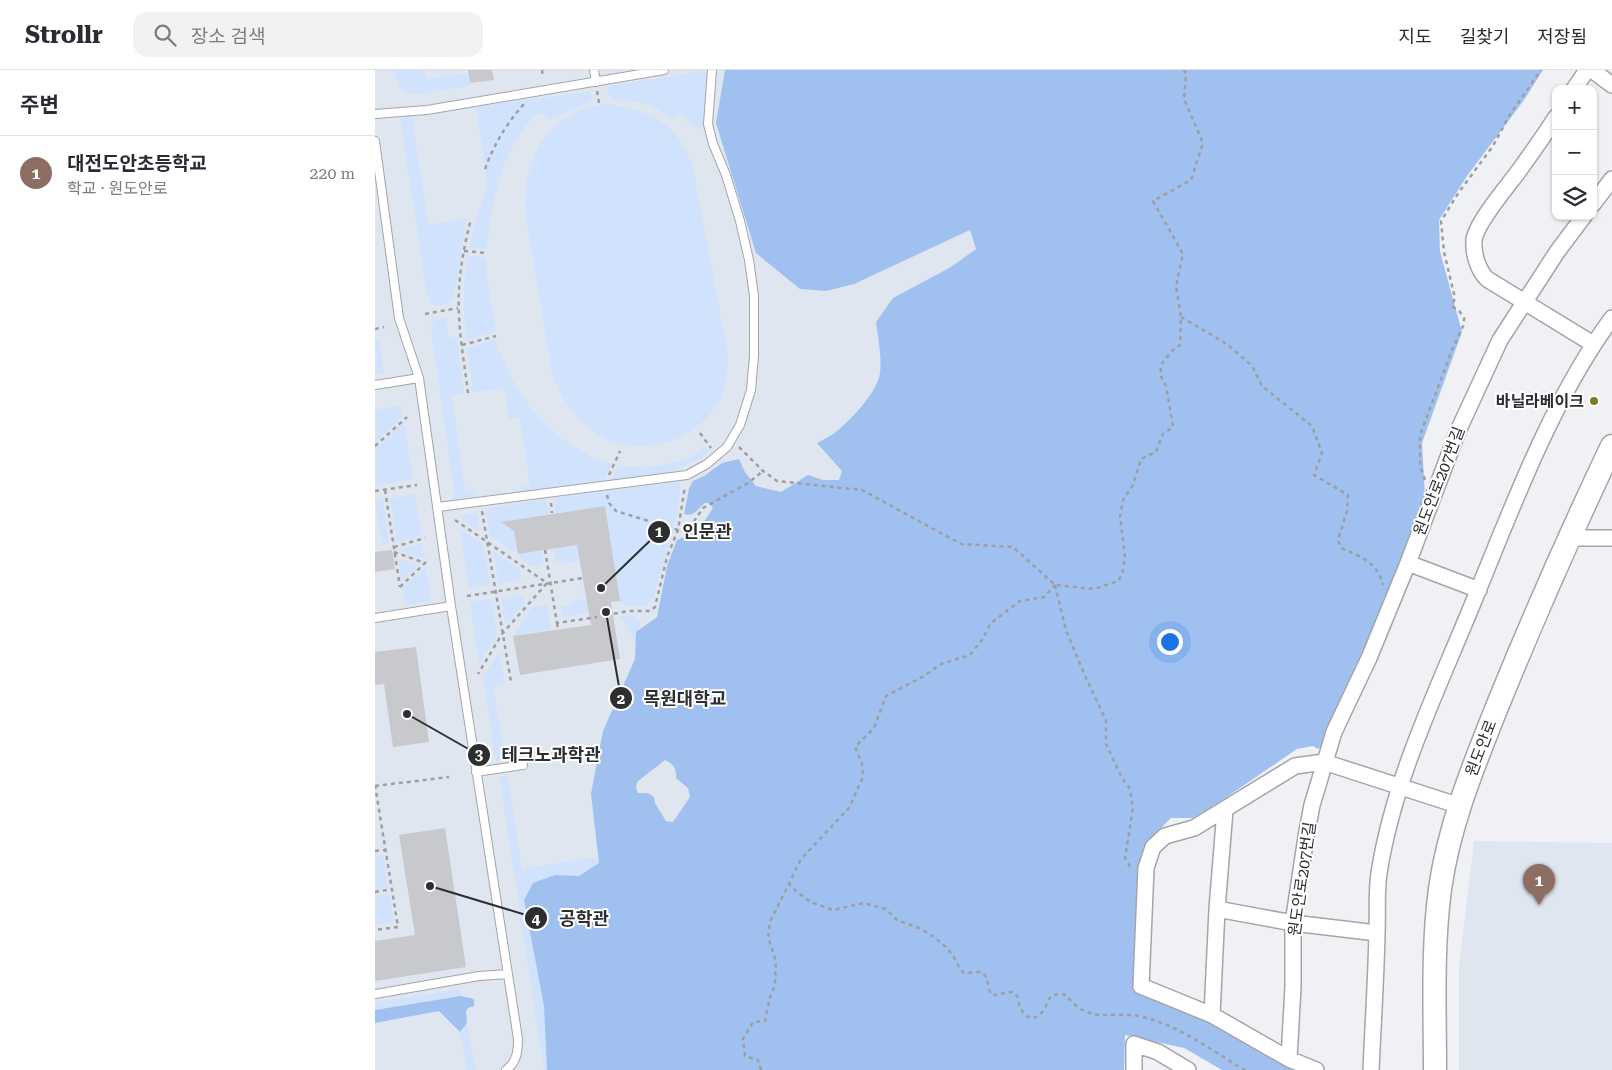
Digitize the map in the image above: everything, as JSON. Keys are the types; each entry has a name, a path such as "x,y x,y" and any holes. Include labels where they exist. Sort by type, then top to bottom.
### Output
{"street":[{"path":"1578,85 1587,70"},
{"path":"1592,70 1612,85"},
{"path":"1552,124 1481,222 1474,239 1475,254 1481,273 1487,279 1593,344"},
{"path":"1597,199 1612,179"},
{"name":"원도안로207번길","path":"1289,1059 1293,988 1293,923 1306,837 1334,732 1369,658 1408,563 1458,431 1500,340 1557,252 1581,220"},
{"path":"1371,1070 1378,875 1388,828 1400,786 1417,738 1533,460 1579,367 1612,318"},
{"name":"원도안로","path":"1435,1070 1435,955 1440,888 1452,834 1476,759 1519,652 1612,446"},
{"path":"1570,538 1612,538"},
{"path":"1408,563 1479,590"},
{"path":"1316,1070 1289,1059 1211,1016 1141,986 1146,868 1153,846 1165,836 1194,828 1295,766 1325,762 1461,806"},
{"path":"1211,1016 1225,810"},
{"path":"1217,909 1293,923 1377,933"},
{"path":"1134,1070 1134,1044 1158,1052 1188,1070"}],"lane":[{"path":"594,70 596,82"},
{"path":"375,114 427,110 664,70"},
{"path":"437,507 687,475 707,464 727,447 740,425 751,390 754,356 754,296 749,260 740,221 726,175 713,144 708,124 712,70"},
{"path":"375,141 399,318 419,378 451,606 518,1038 518,1053 515,1062 506,1070"},
{"path":"375,385 419,378"},
{"path":"375,618 451,606"},
{"path":"477,772 523,764"},
{"path":"375,994 479,976 508,974"}],"path":[{"path":"542,70 543,78"},
{"path":"1055,585 1094,589 1118,581 1122,575 1125,558 1120,516 1123,500 1133,485 1141,459 1156,452 1163,434 1173,427 1166,386 1160,374 1162,364 1172,351 1180,345 1181,317 1176,286 1183,254 1153,201 1191,180 1203,144 1184,99 1186,74 1184,70"},
{"path":"1433,496 1420,466 1420,436 1452,350 1464,324 1464,318 1460,312 1452,306 1455,298 1444,252 1441,221 1459,192 1493,146 1509,116 1541,70"},
{"path":"485,169 495,144 524,104"},
{"path":"468,393 462,345 459,292 464,251 471,219"},
{"path":"464,251 486,253"},
{"path":"425,314 459,308"},
{"path":"1181,317 1227,344 1252,366 1262,386 1312,426 1322,453 1314,475 1348,495 1347,511 1338,540 1341,548 1369,561 1375,568 1384,590"},
{"path":"375,329 384,327"},
{"path":"462,345 496,336"},
{"path":"375,446 407,417"},
{"path":"700,432 708,444"},
{"path":"737,445 763,471 777,481 862,490 961,544 1013,547 1055,585 1065,630 1106,720 1106,744 1122,778 1130,789 1133,808 1125,858 1139,882 1145,887"},
{"path":"608,479 620,451"},
{"path":"607,498 609,504 616,511 685,531 703,508 748,483 763,471"},
{"path":"606,615 629,611 653,610 655,607 667,557 678,530 687,475"},
{"path":"375,491 417,485"},
{"path":"385,490 399,587 427,562 394,552"},
{"path":"481,502 511,682"},
{"path":"551,503 552,512"},
{"path":"455,520 549,583"},
{"path":"394,547 425,538"},
{"path":"545,550 558,629"},
{"path":"467,596 583,578"},
{"path":"479,674 502,634 549,583"},
{"path":"761,1070 758,1060 745,1056 743,1039 753,1022 765,1021 770,997 775,985 776,961 768,937 770,922 801,859 849,808 863,777 862,764 855,747 874,728 886,696 924,676 941,664 971,655 991,623 1020,602 1044,597 1055,585"},
{"path":"557,623 597,617"},
{"path":"375,930 398,927 375,786 449,777"},
{"path":"375,852 385,850"},
{"path":"788,883 811,902 833,910 864,903 886,909 897,920 919,928 934,937 947,948 960,969 965,973 979,971 985,974 989,991 992,995 1013,992 1018,996 1019,1008 1022,1014 1036,1017 1041,1014 1051,996 1058,994 1066,995 1087,1014 1143,1017 1171,1026 1245,1070"},
{"path":"375,892 392,889"}],"shaded area":[{"path":"375,70 964,70 991,208 682,1070 375,1070"},
{"path":"394,70 424,70 426,79 468,73 470,86 415,94 408,93 398,87"},
{"path":"709,70 705,124 702,127 695,128 681,113 673,119 646,104 614,99 608,93 607,88 610,86"},
{"path":"725,70 1543,70 1524,100 1467,176 1439,220 1440,251 1462,332 1422,443 1425,496 1371,647 1329,742 1318,749 1313,746 1297,749 1193,818 1171,818 1146,843 1141,988 1171,1000 1304,1070 1222,1070 1184,1048 1125,1035 1124,1070 547,1070 544,1006 524,900 533,883 555,875 579,876 599,863 591,794 603,731 635,659 636,632 657,617 667,566 677,540 698,531 713,508 709,503 705,503 693,513 684,514 689,489 693,481 704,476 722,463 739,459 745,472 756,486 781,492 808,475 823,480 839,480 842,471 817,443 835,433 849,420 863,405 878,380 880,367 876,322 893,298 951,267 976,249 970,230 854,284 826,291 800,289 756,253 716,123","holes":["665,760 675,769 676,778 688,788 690,797 673,822 666,821 655,803 654,797 648,793 638,793 636,788 637,782"]},
{"path":"591,93 592,98 590,102 550,120 542,113 538,113 525,127 515,142 500,176 486,249 469,248 487,183 476,106"},
{"path":"612,104 641,112 663,123 680,141 687,153 693,168 728,355 721,397 705,420 683,436 671,441 643,446 616,443 595,433 580,420 562,396 553,378 525,211 525,194 532,161 547,134 572,114 589,107"},
{"path":"412,116 428,225 466,219 455,288 450,302 444,305 432,304 427,293 400,117"},
{"path":"468,256 486,258 487,281 496,331 467,340 464,298"},
{"path":"446,317 448,337 457,337 464,394 452,396 465,491 476,490 476,494 473,497 455,499 431,328 434,321"},
{"path":"495,340 510,373 527,403 550,429 592,457 612,464 602,483 524,492 521,487 530,486 520,417 509,419 505,388 473,392 467,348"},
{"path":"375,341 379,341 384,373 375,374"},
{"path":"401,406 403,417 375,443 375,410"},
{"path":"404,422 413,479 375,485 375,449"},
{"path":"705,447 708,451 698,459 675,470 663,474 611,481 618,465 652,467 664,465 686,459"},
{"path":"678,482 680,484 679,499 674,529 652,601 648,605 626,606 620,601 605,506 555,513 555,500 558,497"},
{"path":"415,494 421,536 397,543 390,498"},
{"path":"383,499 389,544 382,545 375,500"},
{"path":"544,500 547,502 549,514 502,522 514,531 518,550 513,551 490,536 486,508"},
{"path":"477,513 479,531 458,515"},
{"path":"460,529 483,544 490,585 469,588"},
{"path":"421,543 425,559 399,550"},
{"path":"577,545 580,561 563,564 563,561 556,562 554,549"},
{"path":"493,551 519,569 521,580 499,584"},
{"path":"541,551 543,562 540,565 531,566 520,558 520,554"},
{"path":"398,558 419,565 402,580"},
{"path":"426,566 431,601 405,604 403,588"},
{"path":"523,595 525,604 505,624 501,598"},
{"path":"492,599 497,635 479,664 470,602"},
{"path":"586,599 587,606 595,605 596,611 563,617 561,607 571,605 571,601"},
{"path":"547,605 550,630 513,636 532,607"},
{"path":"634,615 640,623 641,629 636,632 636,640 620,618 620,616"},
{"path":"499,651 505,683 493,686 505,759 496,761 483,679"},
{"path":"507,774 522,869 591,858 598,859 599,863 579,876 555,875 544,1006 548,1070 544,1070 500,781 501,777"},
{"path":"1474,841 1612,843 1612,1070 1459,1070 1459,967"},
{"path":"383,855 388,887 375,889 375,856"},
{"path":"389,894 394,922 375,925 375,896"},
{"path":"460,989 461,996 375,1010 375,1002"},
{"path":"461,996 474,999 474,1006 466,1011 467,1023 460,1032 439,1011 375,1023 375,1010"},
{"path":"467,1023 476,1070 467,1070 460,1032"}],"building":[{"path":"468,70 492,70 494,80 470,83"},
{"path":"605,506 620,601 611,602 620,659 520,675 513,636 591,625 577,545 518,554 514,531 501,522"},
{"path":"392,550 395,569 375,572 375,552"},
{"path":"416,647 429,742 393,747 384,684 375,685 375,652"},
{"path":"445,828 466,967 375,981 375,941 415,935 399,835"}],"place":[{"name":"바닐라베이크","path":"1594,401"},
{"name":"인문관","path":"601,588"},
{"name":"목원대학교","path":"606,612"},
{"name":"테크노과학관","path":"407,714"},
{"name":"공학관","path":"430,886"},
{"name":"대전도안초등학교","path":"1539,905"}]}
